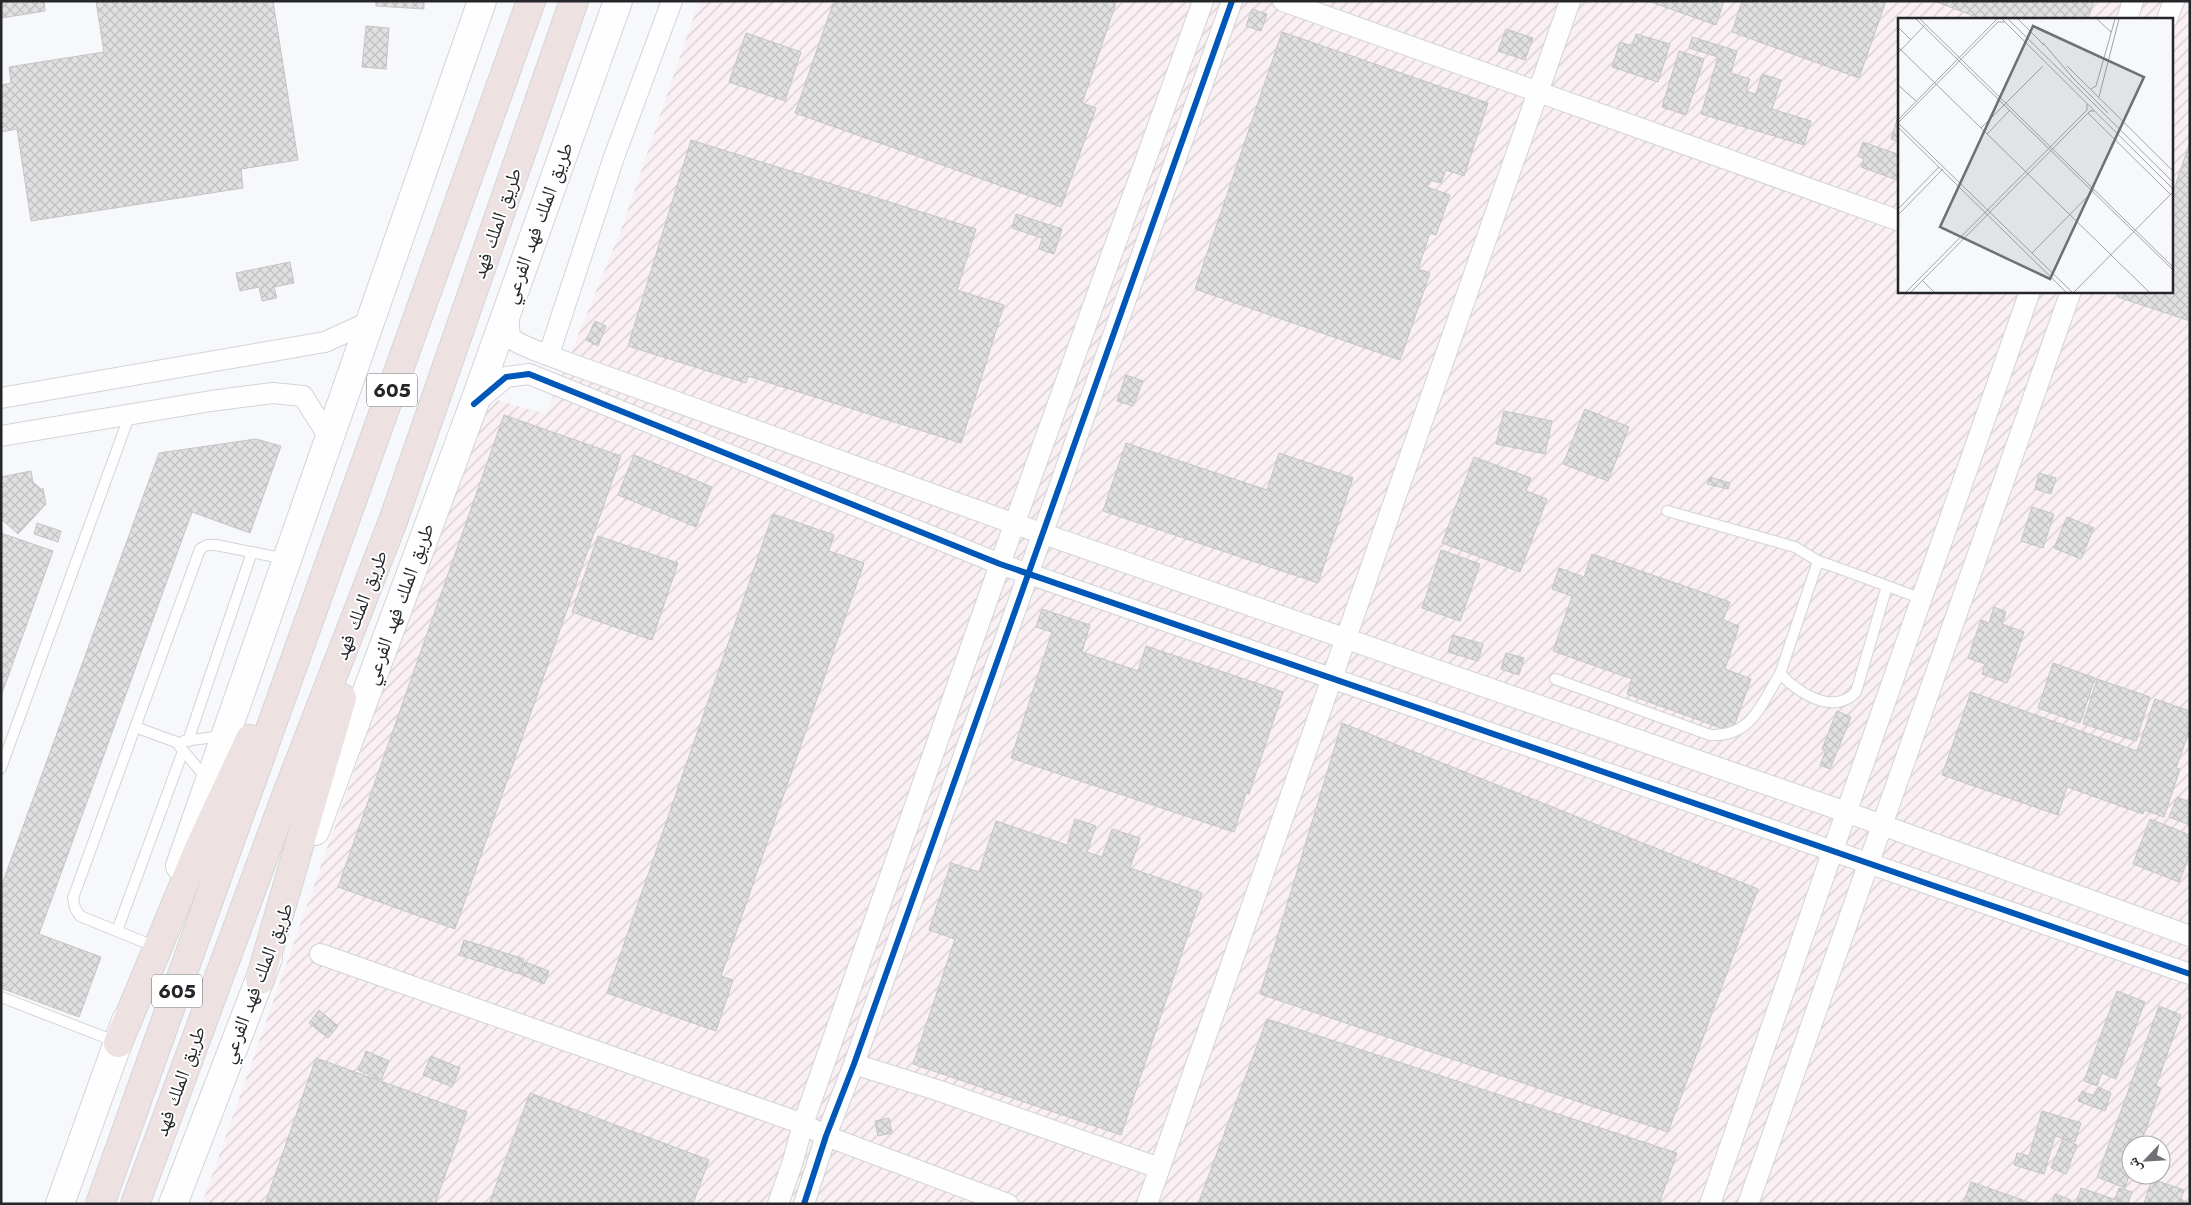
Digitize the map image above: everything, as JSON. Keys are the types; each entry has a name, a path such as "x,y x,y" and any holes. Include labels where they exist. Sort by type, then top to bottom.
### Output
{"highway":[{"name":"طريق الملك فهد","path":"100,1204 531,1"},
{"name":"طريق الملك فهد","path":"135,1204 288,791 393,521 574,1"},
{"path":"260,980 393,521"},
{"path":"118,1043 200,846 320,590"}],"main road":[{"path":"60,1204 288,560 482,1"},
{"name":"طريق الملك فهد الفرعي","path":"173,1204 260,980 474,404 618,1"}],"street":[{"path":"549,354 614,157 672,1"},
{"path":"778,1204 803,1124 1000,564 1202,1"},
{"path":"804,1204 826,1136 854,1064 1232,1"},
{"path":"1283,1 1898,220"},
{"path":"1146,1204 1570,1"},
{"path":"2127,18 2133,1"},
{"path":"2167,18 2174,1"},
{"path":"1710,1204 2030,292"},
{"path":"1748,1204 2071,292"},
{"path":"507,308 510,338 524,347 549,354 566,362 1015,524 1846,812 2190,936"},
{"path":"1,398 325,342 371,321"},
{"path":"474,404 506,377 529,374 1000,564 1833,850 2188,967"},
{"path":"1,436 130,414 273,393 303,396 330,439"},
{"path":"320,954 803,1124 826,1136 1008,1204"},
{"path":"854,1064 940,1091 1159,1168"}],"lane":[{"path":"1,768 130,414"},
{"path":"1667,512 1795,547 1818,561 1922,599"},
{"path":"151,945 80,916 75,908 73,898 200,549 207,545 216,545 288,560"},
{"path":"188,741 252,552"},
{"path":"1555,679 1710,735 1723,736 1740,731 1755,716 1780,674 1818,561"},
{"path":"1780,674 1799,691 1813,698 1834,704 1850,698 1856,692 1887,586"},
{"path":"135,726 176,742 226,736"},
{"path":"176,742 209,782"},
{"path":"117,931 184,752"},
{"path":"1,997 118,1043"}],"shaded area":[{"path":"699,1 2190,1 2190,1204 202,1204 477,422 497,400 546,414 621,230"}],"building":[{"path":"1,1 44,1 45,11 1,18"},
{"path":"96,1 273,1 298,160 241,169 243,188 31,221 17,129 1,132 1,85 11,83 9,67 104,52"},
{"path":"376,1 424,1 424,9 376,6"},
{"path":"834,1 1111,1 1116,3 1082,103 1096,108 1061,207 795,113"},
{"path":"1648,1 1724,1 1716,25"},
{"path":"1742,1 1886,1 1859,78 1732,32"},
{"path":"1934,1 2094,1 2088,18 1979,18"},
{"path":"1252,9 1267,14 1261,31 1246,26"},
{"path":"366,26 389,28 386,69 362,67"},
{"path":"1506,29 1533,38 1525,60 1498,51"},
{"path":"1282,32 1488,103 1464,176 1446,170 1441,183 1430,180 1427,187 1450,195 1436,235 1430,233 1418,269 1430,273 1400,360 1195,289"},
{"path":"746,33 801,52 785,101 729,82"},
{"path":"1636,34 1670,44 1658,82 1612,67 1620,42 1632,46"},
{"path":"1692,37 1737,51 1731,73 1750,79 1746,91 1756,94 1762,74 1781,80 1772,109 1811,121 1804,145 1701,114 1718,57 1689,48"},
{"path":"1679,51 1704,59 1686,115 1662,107"},
{"path":"1898,116 1898,141 1891,139"},
{"path":"691,140 976,229 957,290 1004,305 961,443 748,376 746,383 628,346"},
{"path":"1863,142 1898,154 1898,180 1861,167 1864,159 1858,156"},
{"path":"2190,142 2190,321 2118,297 2119,292 2174,292 2174,189"},
{"path":"1016,214 1062,229 1054,254 1039,249 1042,238 1012,228"},
{"path":"290,262 294,283 274,287 277,298 262,301 259,287 240,291 236,273"},
{"path":"595,321 606,326 598,346 586,340"},
{"path":"1126,375 1143,381 1133,406 1117,401"},
{"path":"1585,409 1629,427 1608,481 1563,464"},
{"path":"1504,411 1552,421 1545,454 1496,444"},
{"path":"504,415 621,456 455,929 338,887"},
{"path":"256,439 281,446 250,533 192,512 39,934 101,957 79,1017 1,988 1,887 159,453"},
{"path":"1126,443 1267,490 1279,453 1353,478 1318,583 1103,511"},
{"path":"634,455 712,487 696,527 618,495"},
{"path":"1474,457 1531,478 1526,491 1547,499 1520,572 1442,543"},
{"path":"31,471 33,482 42,490 43,488 46,504 18,534 1,519 1,477"},
{"path":"2039,473 2056,478 2051,494 2035,489"},
{"path":"1710,477 1730,483 1728,489 1707,484"},
{"path":"2032,507 2054,514 2043,548 2021,541"},
{"path":"773,514 834,535 829,551 864,563 721,976 733,980 716,1031 607,993"},
{"path":"2067,517 2094,528 2081,559 2054,548"},
{"path":"37,523 61,531 58,542 34,534"},
{"path":"1,533 53,551 1,696"},
{"path":"598,536 678,563 652,640 572,612"},
{"path":"1441,550 1480,564 1460,621 1422,608"},
{"path":"1592,554 1730,602 1723,620 1739,626 1725,669 1751,679 1732,732 1627,694 1632,679 1553,651 1572,596 1552,589 1559,568 1584,577"},
{"path":"1994,607 2006,612 2002,624 2024,632 2007,683 1982,674 1985,664 1968,658 1981,620 1989,623"},
{"path":"1042,609 1090,625 1082,652 1138,671 1146,646 1283,692 1249,794 1246,793 1234,832 1011,758 1052,632 1036,627"},
{"path":"1453,635 1483,644 1478,661 1448,652"},
{"path":"1506,653 1524,658 1519,675 1501,669"},
{"path":"2053,663 2095,678 2080,723 2038,708"},
{"path":"2097,679 2150,697 2136,741 2083,724"},
{"path":"1971,692 2137,751 2155,699 2190,711 2190,729 2176,768 2180,769 2164,817 2144,810 2143,814 2067,787 2058,815 1942,775"},
{"path":"1837,711 1851,717 1830,769 1820,765 1826,750 1822,749"},
{"path":"1342,723 1758,889 1668,1132 1260,994"},
{"path":"2177,797 2190,802 2190,825 2169,817"},
{"path":"1075,819 1096,826 1087,852 1102,857 1112,829 1140,838 1130,868 1202,893 1121,1135 913,1064 955,939 929,930 951,863 979,872 996,821 1067,845"},
{"path":"2150,819 2190,835 2190,854 2179,882 2133,864"},
{"path":"464,940 524,959 519,974 459,955"},
{"path":"525,962 549,971 544,984 520,974"},
{"path":"2117,991 2145,1002 2116,1079 2102,1073 2097,1086 2084,1081"},
{"path":"2159,1006 2181,1015 2156,1086 2161,1088 2144,1135 2121,1135 2121,1185 2126,1185 2125,1188 2097,1177"},
{"path":"319,1010 338,1026 328,1038 309,1023"},
{"path":"1267,1019 1677,1153 1659,1204 1198,1204"},
{"path":"366,1051 389,1061 381,1080 358,1070"},
{"path":"431,1056 460,1068 452,1087 423,1075"},
{"path":"316,1058 467,1112 435,1204 265,1204"},
{"path":"2098,1087 2111,1093 2105,1111 2078,1101 2082,1091 2094,1096"},
{"path":"530,1093 709,1160 693,1204 489,1204"},
{"path":"2042,1111 2081,1123 2075,1142 2055,1136 2044,1174 2014,1165 2017,1153 2029,1156"},
{"path":"889,1118 892,1133 878,1136 875,1121"},
{"path":"2063,1139 2077,1145 2066,1174 2051,1168"},
{"path":"1971,1182 2034,1204 1963,1204"},
{"path":"2150,1185 2169,1185 2184,1190 2181,1199 2190,1204 2144,1203"},
{"path":"2081,1188 2128,1204 2076,1204"},
{"path":"2119,1188 2132,1192 2128,1204 2115,1199"},
{"path":"2055,1194 2071,1200 2070,1204 2052,1204"}],"cycle path":[{"path":"804,1204 826,1136 854,1064 1232,1"},
{"path":"474,404 506,377 529,374 1000,564 2190,974"}]}
